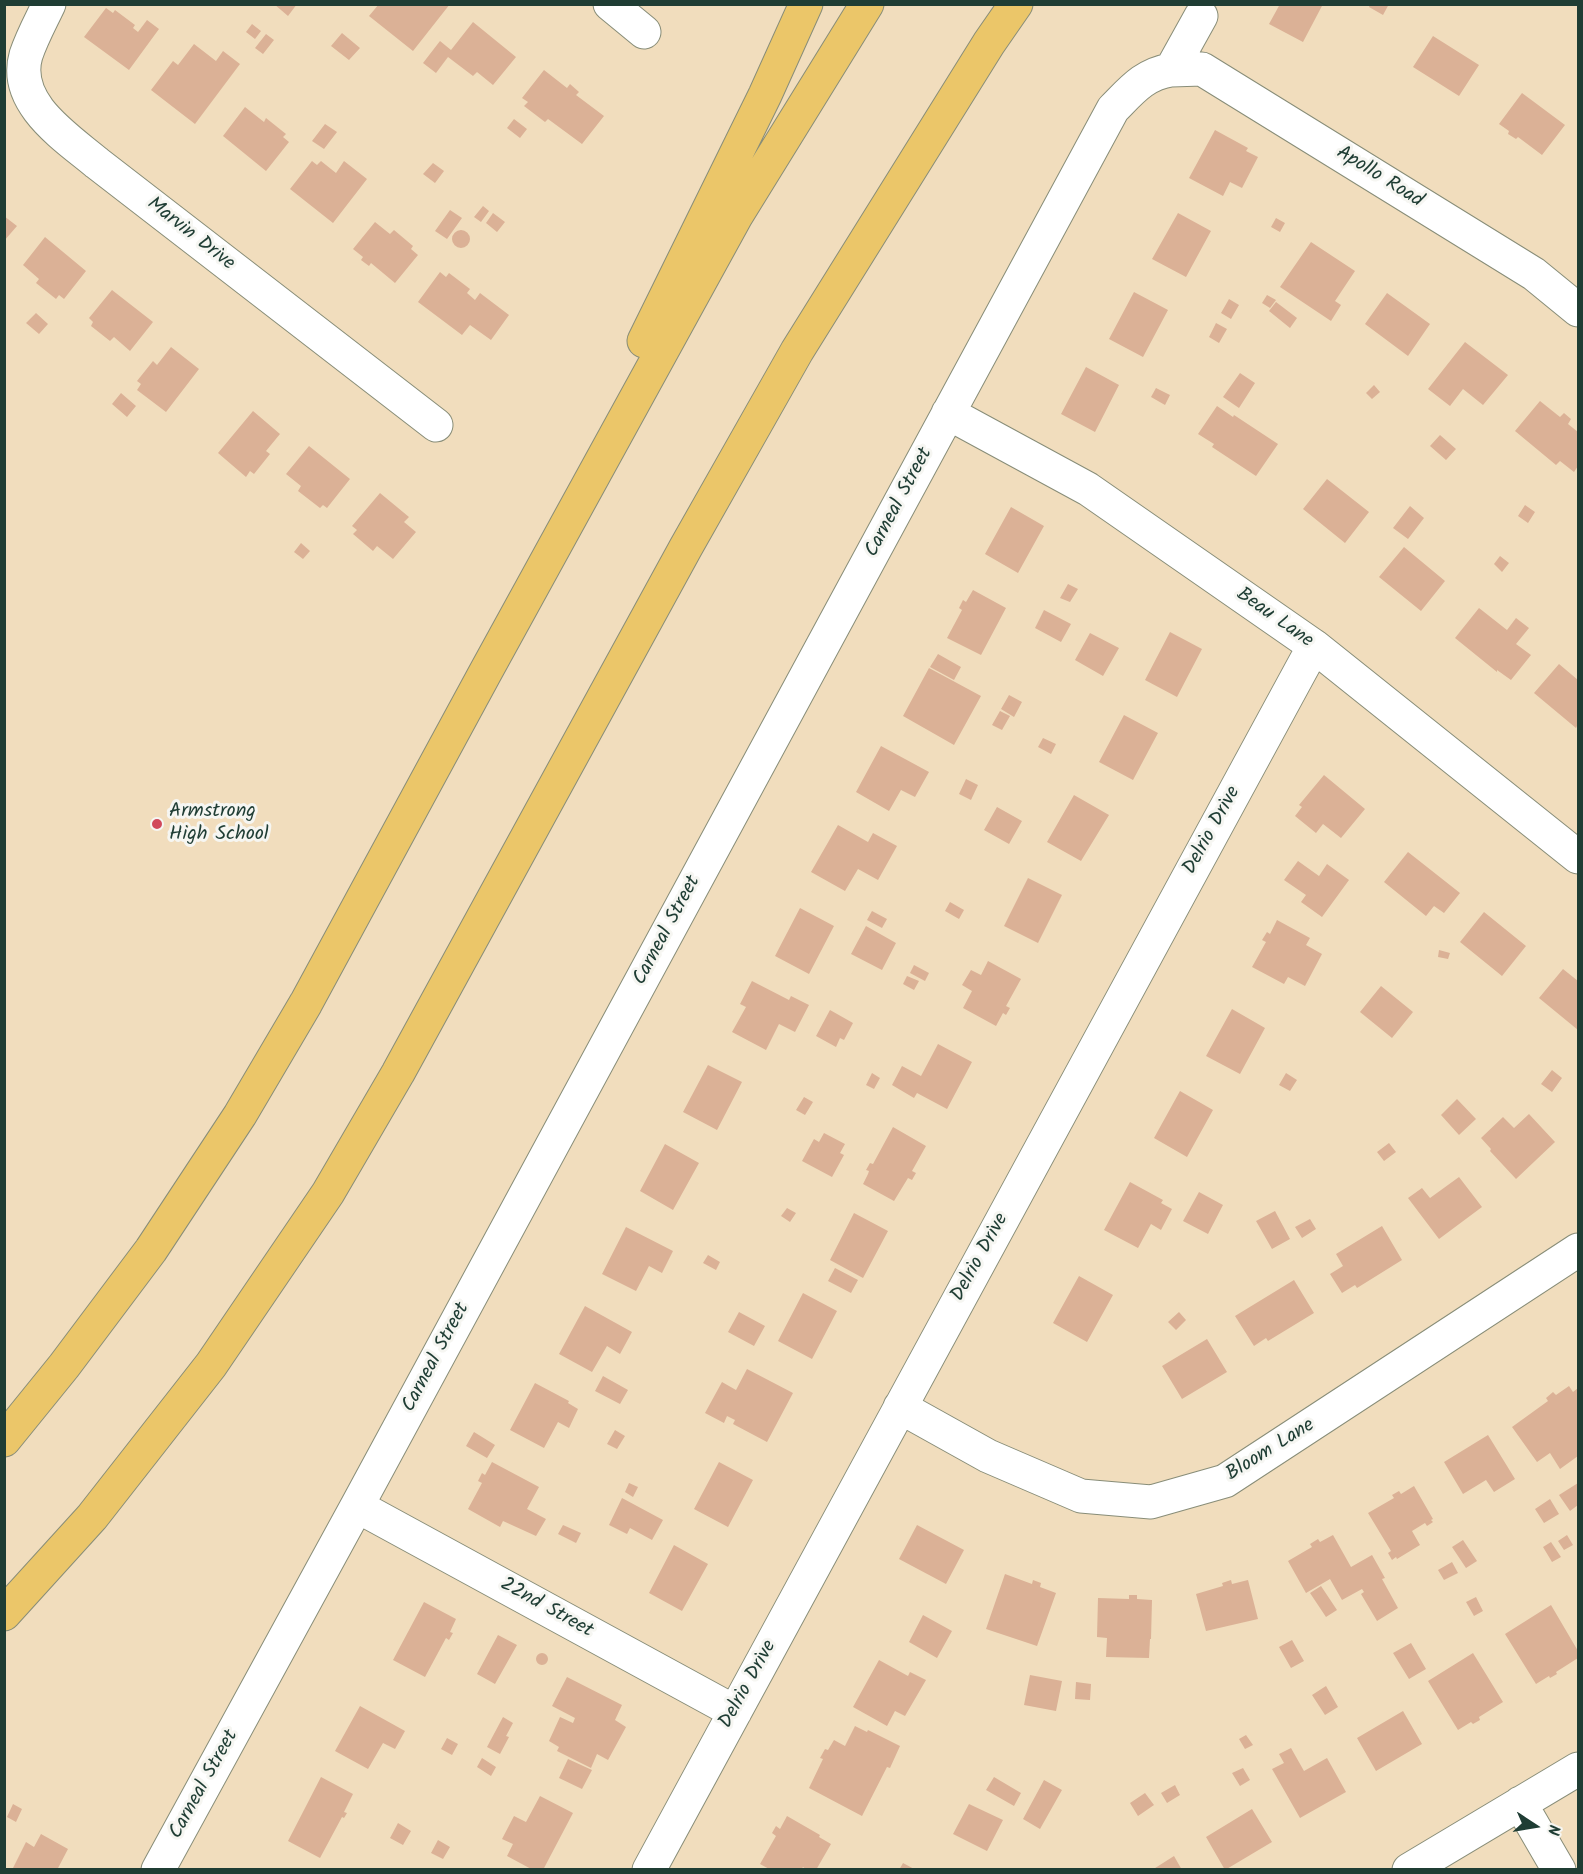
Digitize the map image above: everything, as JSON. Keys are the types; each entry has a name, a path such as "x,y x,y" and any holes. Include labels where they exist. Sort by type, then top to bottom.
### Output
{"highway":[{"path":"485,673 571,489 765,95 806,4"},
{"path":"765,95 824,4"},
{"path":"4,1440 64,1366 151,1250 240,1115 306,1003 736,216 867,4"},
{"path":"4,1614 92,1517 211,1365 328,1193 398,1072 686,547 797,351 989,43 1016,4"}],"street":[{"name":"Marvin Drive","path":"50,4 36,29 26,57 25,79 33,102 45,120 97,163 436,425"},
{"path":"610,4 644,32"},
{"path":"1171,70 1201,16"},
{"name":"Apollo Road","path":"1171,70 1202,69 1534,274 1578,310"},
{"name":"Carneal Street","path":"158,1869 1113,109 1140,82 1171,70"},
{"name":"Beau Lane","path":"948,413 1088,489 1314,646 1578,857"},
{"name":"Delrio Drive","path":"649,1869 1314,646"},
{"name":"Bloom Lane","path":"900,1407 988,1456 1081,1496 1151,1502 1225,1481 1578,1250"},
{"name":"22nd Street","path":"357,1506 735,1712"},
{"path":"1409,1869 1578,1769"},
{"path":"1520,1803 1559,1869"}],"building":[{"path":"274,4 297,4 288,16"},
{"path":"379,4 450,4 413,51 369,16"},
{"path":"1280,4 1323,4 1303,42 1269,24"},
{"path":"1370,4 1389,4 1383,15 1369,7"},
{"path":"106,8 113,13 115,10 135,25 133,28 138,32 147,20 159,29 129,70 84,37"},
{"path":"473,22 516,57 493,85 477,72 473,76 448,57 436,73 423,63 440,41 451,50"},
{"path":"252,24 261,31 255,39 246,32"},
{"path":"342,33 360,48 349,60 331,46"},
{"path":"266,34 274,40 263,54 255,48"},
{"path":"1433,36 1479,65 1459,96 1413,67"},
{"path":"194,44 216,61 223,51 240,64 195,124 151,90 173,61 178,65"},
{"path":"544,70 567,88 570,84 579,92 576,95 604,116 582,144 548,119 545,122 524,106 528,102 522,98"},
{"path":"1522,93 1565,125 1542,155 1518,137 1516,139 1508,134 1509,131 1499,124"},
{"path":"245,107 264,122 266,118 286,134 283,137 289,142 266,171 223,136"},
{"path":"514,119 527,129 520,138 507,128"},
{"path":"325,124 337,132 324,149 312,141"},
{"path":"1215,130 1248,148 1246,151 1258,157 1242,188 1230,182 1223,196 1189,178"},
{"path":"312,161 317,165 321,161 336,173 344,161 367,179 333,223 290,189"},
{"path":"433,163 444,171 435,183 423,174"},
{"path":"483,206 489,211 481,222 474,217"},
{"path":"450,210 462,218 447,239 435,231"},
{"path":"493,213 505,222 497,232 486,223"},
{"path":"1178,213 1211,231 1186,277 1152,259"},
{"path":"4,216 17,226 4,241"},
{"path":"1276,218 1285,223 1280,232 1271,227"},
{"path":"375,222 390,234 394,230 413,246 411,249 418,255 395,283 371,263 369,266 361,260 363,257 353,249"},
{"path":"461,230 467,233 470,239 467,245 461,248 455,245 452,239 455,233"},
{"path":"45,237 86,271 64,299 59,295 56,299 36,283 39,279 23,265"},
{"path":"1311,242 1355,271 1335,301 1341,305 1331,321 1280,287"},
{"path":"440,272 446,277 449,273 470,289 467,293 475,300 480,293 509,315 491,340 470,325 462,335 418,302"},
{"path":"112,290 153,322 130,351 114,337 110,341 91,326 93,322 89,318"},
{"path":"1134,292 1168,310 1143,357 1109,339"},
{"path":"1387,293 1430,324 1408,356 1365,324"},
{"path":"1267,295 1276,300 1270,308 1262,303"},
{"path":"1229,299 1239,305 1231,319 1221,313"},
{"path":"1276,302 1297,318 1290,328 1269,311"},
{"path":"36,313 48,324 39,334 26,323"},
{"path":"1216,323 1227,329 1219,343 1209,337"},
{"path":"1465,342 1508,375 1483,405 1463,389 1450,406 1428,389"},
{"path":"171,347 199,369 166,412 137,390 141,384 137,381 153,361 157,365"},
{"path":"1086,367 1119,385 1095,432 1061,414"},
{"path":"1240,373 1255,383 1239,408 1223,397"},
{"path":"1374,385 1380,392 1372,399 1366,393"},
{"path":"1156,388 1170,395 1165,405 1151,397"},
{"path":"121,393 136,406 127,417 112,404"},
{"path":"1540,401 1560,417 1564,413 1571,419 1568,424 1578,432 1578,466 1574,472 1560,461 1556,465 1515,431"},
{"path":"1217,406 1278,444 1256,476 1212,447 1214,444 1198,434"},
{"path":"253,411 280,434 266,451 270,454 254,474 250,471 246,477 218,453"},
{"path":"1440,435 1456,449 1446,460 1430,446"},
{"path":"309,446 350,479 327,508 323,505 320,508 298,491 301,486 286,474"},
{"path":"1327,479 1369,512 1345,543 1303,509"},
{"path":"380,493 409,517 404,522 416,532 393,559 377,546 373,551 353,534 357,530 352,526"},
{"path":"1525,505 1535,512 1528,523 1518,516"},
{"path":"1410,506 1424,518 1408,539 1393,528"},
{"path":"1011,507 1044,526 1018,573 985,554"},
{"path":"301,543 310,551 303,559 294,552"},
{"path":"1404,547 1445,581 1421,611 1379,577"},
{"path":"1500,556 1509,563 1502,572 1494,564"},
{"path":"1068,584 1078,589 1070,602 1060,598"},
{"path":"973,590 1006,608 981,655 947,638 962,610 959,608 963,600 966,602"},
{"path":"1479,608 1507,630 1516,618 1529,628 1516,644 1531,655 1511,680 1497,670 1497,672 1455,638"},
{"path":"1044,610 1071,624 1061,642 1035,628"},
{"path":"1170,632 1202,649 1177,697 1145,680"},
{"path":"1090,633 1119,648 1103,676 1075,660"},
{"path":"938,654 961,667 954,680 930,667"},
{"path":"1559,664 1578,680 1578,724 1576,728 1534,693"},
{"path":"929,668 981,696 954,745 903,716"},
{"path":"1009,695 1022,702 1014,717 1001,709"},
{"path":"1000,711 1010,716 1002,730 992,725"},
{"path":"1124,715 1158,733 1133,780 1099,762"},
{"path":"1043,738 1056,744 1051,754 1038,747"},
{"path":"881,746 929,772 915,797 901,790 889,811 856,792"},
{"path":"1324,775 1365,809 1341,838 1323,824 1316,833 1295,816 1302,807 1299,805"},
{"path":"966,779 978,785 971,800 959,794"},
{"path":"1074,795 1109,815 1081,861 1047,842"},
{"path":"997,807 1022,821 1009,844 984,830"},
{"path":"838,825 868,842 873,833 897,846 878,880 858,869 845,891 811,872"},
{"path":"1408,852 1460,893 1444,913 1434,906 1426,916 1384,882"},
{"path":"1298,861 1319,876 1327,864 1349,880 1322,917 1301,902 1306,895 1284,880"},
{"path":"1028,878 1062,895 1038,943 1004,926"},
{"path":"950,902 964,910 959,919 945,911"},
{"path":"800,908 834,926 809,974 775,956"},
{"path":"872,911 887,919 882,928 867,920"},
{"path":"1484,912 1526,946 1502,976 1460,942"},
{"path":"1277,920 1310,938 1306,945 1322,954 1305,986 1288,977 1284,984 1252,967 1266,942 1262,940 1267,932 1270,934"},
{"path":"866,926 896,943 882,970 851,954"},
{"path":"1439,950 1450,953 1448,959 1438,957"},
{"path":"988,961 1021,979 1006,1006 1010,1008 1006,1015 1003,1013 996,1026 963,1008 972,991 962,985 971,970 981,975"},
{"path":"914,965 929,973 925,981 910,973"},
{"path":"1563,969 1578,981 1578,1030 1539,998"},
{"path":"907,976 919,981 914,990 903,984"},
{"path":"752,981 789,1000 791,996 809,1005 795,1032 779,1024 766,1050 732,1032 746,1007 740,1004"},
{"path":"1381,986 1413,1012 1392,1038 1360,1012"},
{"path":"1232,1009 1265,1028 1240,1074 1206,1056"},
{"path":"830,1010 853,1023 844,1040 840,1038 836,1047 816,1036"},
{"path":"938,1044 972,1062 947,1109 917,1093 914,1098 892,1085 902,1066 921,1076"},
{"path":"708,1065 742,1082 717,1130 683,1112"},
{"path":"1552,1070 1562,1078 1552,1092 1541,1084"},
{"path":"872,1073 880,1078 874,1089 866,1085"},
{"path":"1286,1073 1297,1080 1290,1091 1279,1085"},
{"path":"1180,1091 1213,1110 1187,1157 1154,1138"},
{"path":"804,1097 813,1102 805,1115 796,1110"},
{"path":"1457,1099 1476,1119 1459,1135 1441,1115"},
{"path":"1529,1114 1555,1142 1516,1179 1481,1138 1503,1117 1514,1128"},
{"path":"893,1127 926,1146 912,1171 916,1173 912,1180 908,1178 894,1201 863,1184 869,1171 866,1170 870,1163 873,1164"},
{"path":"824,1133 845,1144 840,1153 844,1155 832,1177 802,1161 814,1139 819,1142"},
{"path":"1389,1143 1396,1152 1384,1161 1377,1152"},
{"path":"665,1144 699,1163 673,1210 640,1191"},
{"path":"1459,1177 1482,1207 1439,1239 1408,1198 1422,1188 1430,1198"},
{"path":"1130,1182 1163,1200 1161,1203 1172,1209 1161,1230 1151,1224 1138,1248 1104,1230"},
{"path":"1199,1192 1223,1205 1208,1234 1183,1221"},
{"path":"787,1208 796,1213 790,1222 781,1216"},
{"path":"1275,1211 1290,1239 1272,1249 1256,1221"},
{"path":"854,1213 888,1231 863,1278 830,1260"},
{"path":"1310,1219 1316,1229 1302,1238 1295,1227"},
{"path":"1382,1226 1402,1260 1357,1288 1355,1285 1342,1293 1330,1274 1343,1266 1336,1254"},
{"path":"626,1227 673,1251 662,1273 649,1266 636,1291 602,1274"},
{"path":"708,1255 720,1262 716,1270 703,1263"},
{"path":"835,1268 858,1280 851,1293 828,1281"},
{"path":"1079,1276 1113,1295 1087,1342 1053,1323"},
{"path":"1294,1280 1314,1313 1268,1341 1266,1338 1254,1346 1235,1316"},
{"path":"803,1293 837,1311 812,1359 778,1341"},
{"path":"585,1306 632,1332 620,1354 607,1346 592,1372 559,1354"},
{"path":"739,1312 765,1326 754,1346 728,1332"},
{"path":"1179,1312 1186,1320 1176,1330 1168,1322"},
{"path":"1207,1339 1227,1372 1182,1399 1162,1366"},
{"path":"747,1369 793,1393 767,1442 733,1424 735,1420 727,1416 724,1423 705,1413 722,1382 736,1390"},
{"path":"603,1376 628,1390 620,1404 595,1391"},
{"path":"535,1383 569,1401 568,1403 578,1409 569,1428 558,1422 544,1448 510,1430"},
{"path":"1569,1386 1573,1392 1578,1388 1578,1456 1560,1469 1550,1453 1537,1462 1512,1427 1548,1401 1546,1398 1553,1392 1556,1395"},
{"path":"615,1430 625,1436 617,1449 607,1444"},
{"path":"474,1432 495,1445 487,1458 466,1446"},
{"path":"1488,1435 1515,1479 1494,1492 1486,1480 1463,1494 1444,1462"},
{"path":"492,1462 539,1487 527,1509 546,1519 536,1536 503,1521 500,1527 468,1509 482,1483 478,1481 482,1473 485,1475"},
{"path":"719,1462 753,1480 728,1527 694,1509"},
{"path":"629,1483 638,1487 633,1497 625,1492"},
{"path":"1578,1483 1578,1505 1570,1511 1559,1495"},
{"path":"1414,1486 1433,1522 1427,1526 1425,1523 1412,1531 1420,1545 1392,1560 1388,1553 1391,1551 1368,1513 1394,1498 1392,1495 1399,1491 1401,1494"},
{"path":"622,1498 663,1520 652,1540 630,1528 627,1534 609,1525"},
{"path":"1550,1499 1559,1514 1544,1523 1535,1509"},
{"path":"563,1525 581,1533 576,1543 558,1534"},
{"path":"917,1525 964,1550 946,1584 899,1559"},
{"path":"1333,1535 1351,1567 1372,1555 1398,1608 1377,1621 1361,1594 1364,1592 1362,1589 1342,1600 1330,1579 1306,1593 1288,1561 1312,1547 1310,1544 1318,1539 1320,1542"},
{"path":"1567,1535 1573,1545 1564,1550 1558,1541"},
{"path":"1463,1540 1477,1561 1466,1568 1452,1547"},
{"path":"1551,1542 1561,1557 1552,1562 1543,1547"},
{"path":"674,1545 708,1564 682,1611 649,1593"},
{"path":"1452,1562 1458,1573 1444,1580 1438,1570"},
{"path":"1005,1574 1032,1584 1033,1580 1041,1583 1040,1587 1056,1593 1037,1646 986,1629"},
{"path":"1231,1580 1232,1584 1248,1580 1258,1619 1206,1631 1196,1594 1223,1586 1222,1583"},
{"path":"1321,1586 1337,1610 1326,1617 1310,1593"},
{"path":"1129,1595 1137,1595 1137,1599 1152,1600 1149,1658 1106,1657 1107,1638 1097,1637 1098,1598 1129,1599"},
{"path":"1476,1597 1483,1611 1474,1616 1466,1602"},
{"path":"424,1602 456,1619 450,1632 453,1633 449,1640 446,1638 425,1677 393,1660"},
{"path":"1551,1605 1578,1651 1578,1658 1556,1672 1557,1674 1536,1684 1505,1634"},
{"path":"923,1615 952,1631 937,1658 909,1642"},
{"path":"498,1635 517,1645 495,1684 477,1674"},
{"path":"1292,1640 1304,1661 1291,1668 1279,1647"},
{"path":"1411,1643 1426,1669 1409,1679 1393,1653"},
{"path":"544,1653 548,1659 544,1665 540,1665 536,1657"},
{"path":"1473,1653 1503,1702 1479,1717 1480,1720 1473,1724 1471,1722 1458,1730 1428,1681"},
{"path":"879,1660 908,1676 910,1672 926,1680 905,1716 895,1711 887,1726 853,1707"},
{"path":"1030,1675 1062,1681 1056,1711 1024,1705"},
{"path":"567,1677 622,1705 615,1720 626,1727 608,1760 597,1754 591,1768 557,1751 559,1747 549,1741 560,1717 573,1723 575,1718 552,1706"},
{"path":"1076,1682 1091,1684 1090,1700 1075,1699"},
{"path":"1326,1686 1338,1707 1325,1715 1312,1695"},
{"path":"360,1706 405,1731 395,1749 383,1743 368,1769 335,1751"},
{"path":"1403,1711 1422,1744 1376,1771 1357,1738"},
{"path":"503,1717 513,1723 500,1754 487,1747"},
{"path":"855,1726 900,1746 862,1816 809,1788 823,1759 820,1758 825,1749 828,1750 834,1740 845,1746"},
{"path":"1246,1735 1253,1745 1245,1749 1239,1739"},
{"path":"447,1738 458,1744 452,1755 441,1749"},
{"path":"1291,1748 1304,1771 1327,1758 1346,1792 1300,1818 1272,1769 1284,1763 1279,1754"},
{"path":"482,1758 496,1767 491,1776 477,1767"},
{"path":"568,1759 592,1770 582,1789 559,1778"},
{"path":"1243,1768 1250,1780 1240,1786 1232,1773"},
{"path":"321,1777 353,1794 344,1812 347,1813 344,1818 342,1817 320,1858 288,1841"},
{"path":"994,1777 1021,1793 1014,1806 986,1790"},
{"path":"1044,1780 1062,1790 1040,1829 1023,1819"},
{"path":"1175,1785 1180,1795 1167,1803 1161,1793"},
{"path":"1145,1793 1154,1805 1138,1816 1130,1803"},
{"path":"540,1796 573,1813 543,1870 533,1870 507,1856 513,1844 502,1839 514,1816 526,1822"},
{"path":"13,1804 22,1809 16,1822 7,1817"},
{"path":"969,1804 1003,1820 987,1851 953,1834"},
{"path":"1252,1809 1272,1842 1225,1870 1206,1837"},
{"path":"787,1816 831,1844 816,1870 807,1870 803,1867 801,1870 771,1870 760,1864 776,1836 772,1833 776,1826 780,1829"},
{"path":"398,1823 411,1831 403,1845 390,1838"},
{"path":"41,1834 68,1849 57,1870 12,1870 26,1842 34,1847"},
{"path":"438,1840 450,1847 443,1859 431,1853"},
{"path":"1174,1856 1182,1870 1152,1870"},
{"path":"903,1863 916,1870 899,1870"}],"place":[{"name":"Armstrong High School","path":"157,824"}]}
